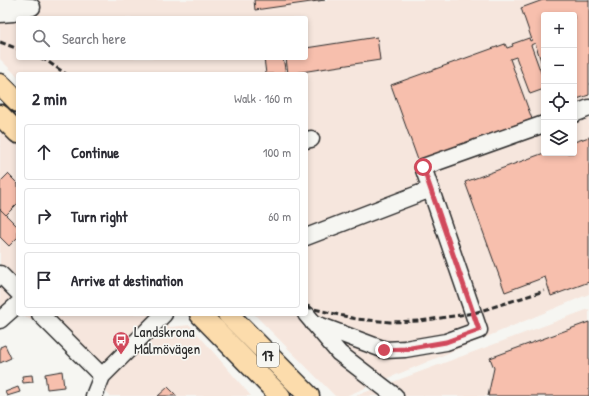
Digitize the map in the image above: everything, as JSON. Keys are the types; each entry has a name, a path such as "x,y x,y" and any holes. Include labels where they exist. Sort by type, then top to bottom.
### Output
{"main road":[{"path":"0,84 16,100"},
{"path":"0,115 16,131"},
{"name":"17","path":"202,316 280,396"},
{"name":"17","path":"230,316 309,396"}],"street":[{"path":"0,4 32,7 13,13 0,14"},
{"path":"577,113 589,108"},
{"path":"310,318 384,350 405,349 446,342 479,330 423,167 541,125"},
{"path":"308,236 431,189"},
{"path":"0,274 16,290"},
{"path":"0,320 16,306"},
{"path":"42,316 102,376"},
{"path":"94,396 102,376 162,316"},
{"path":"310,318 339,353 395,396"}],"shaded area":[{"path":"0,0 589,0 589,294 346,396 335,396 256,316 308,316 308,72 16,72 16,75 0,59"},
{"path":"0,126 16,142 16,314 0,311"},
{"path":"589,309 589,396 355,396"},
{"path":"22,316 161,316 170,327 190,325 251,396 110,396 38,323"}],"building":[{"path":"254,0 325,0 255,10"},
{"path":"543,0 589,0 589,95 577,99 577,12 541,12 541,61 535,43 531,45 541,73 541,90 530,94 516,57 510,59 532,119 418,160 391,85 505,44 507,48 513,46 512,44 529,38 530,41 532,40 521,8"},
{"path":"377,37 380,60 301,72 288,72 286,60 308,60 308,48"},
{"path":"264,60 283,60 286,72 266,72"},
{"path":"589,137 589,282 551,296 545,277 505,292 465,182 541,154 541,156 577,156 577,141"},
{"path":"8,174 16,182 16,205 6,215 0,209 0,182"},
{"path":"0,209 16,225 16,239 9,246 0,237"},
{"path":"589,322 589,396 488,396 494,368 490,358"},
{"path":"5,345 11,358 0,363 0,347"},
{"path":"62,371 64,387 47,389 45,374"},
{"path":"32,375 33,382 23,383 22,376"},
{"path":"18,387 20,392 7,396 5,392"},
{"path":"168,387 177,396 158,396"}],"railway":[{"path":"0,42 16,48"},
{"path":"45,60 63,72"},
{"path":"308,307 356,319 390,322 420,321 474,313 544,291"}],"place":[{"name":"Landskrona Malmövägen","path":"121,355"}],"route":[{"path":"384,350 405,349 446,342 479,330 423,167"}]}
